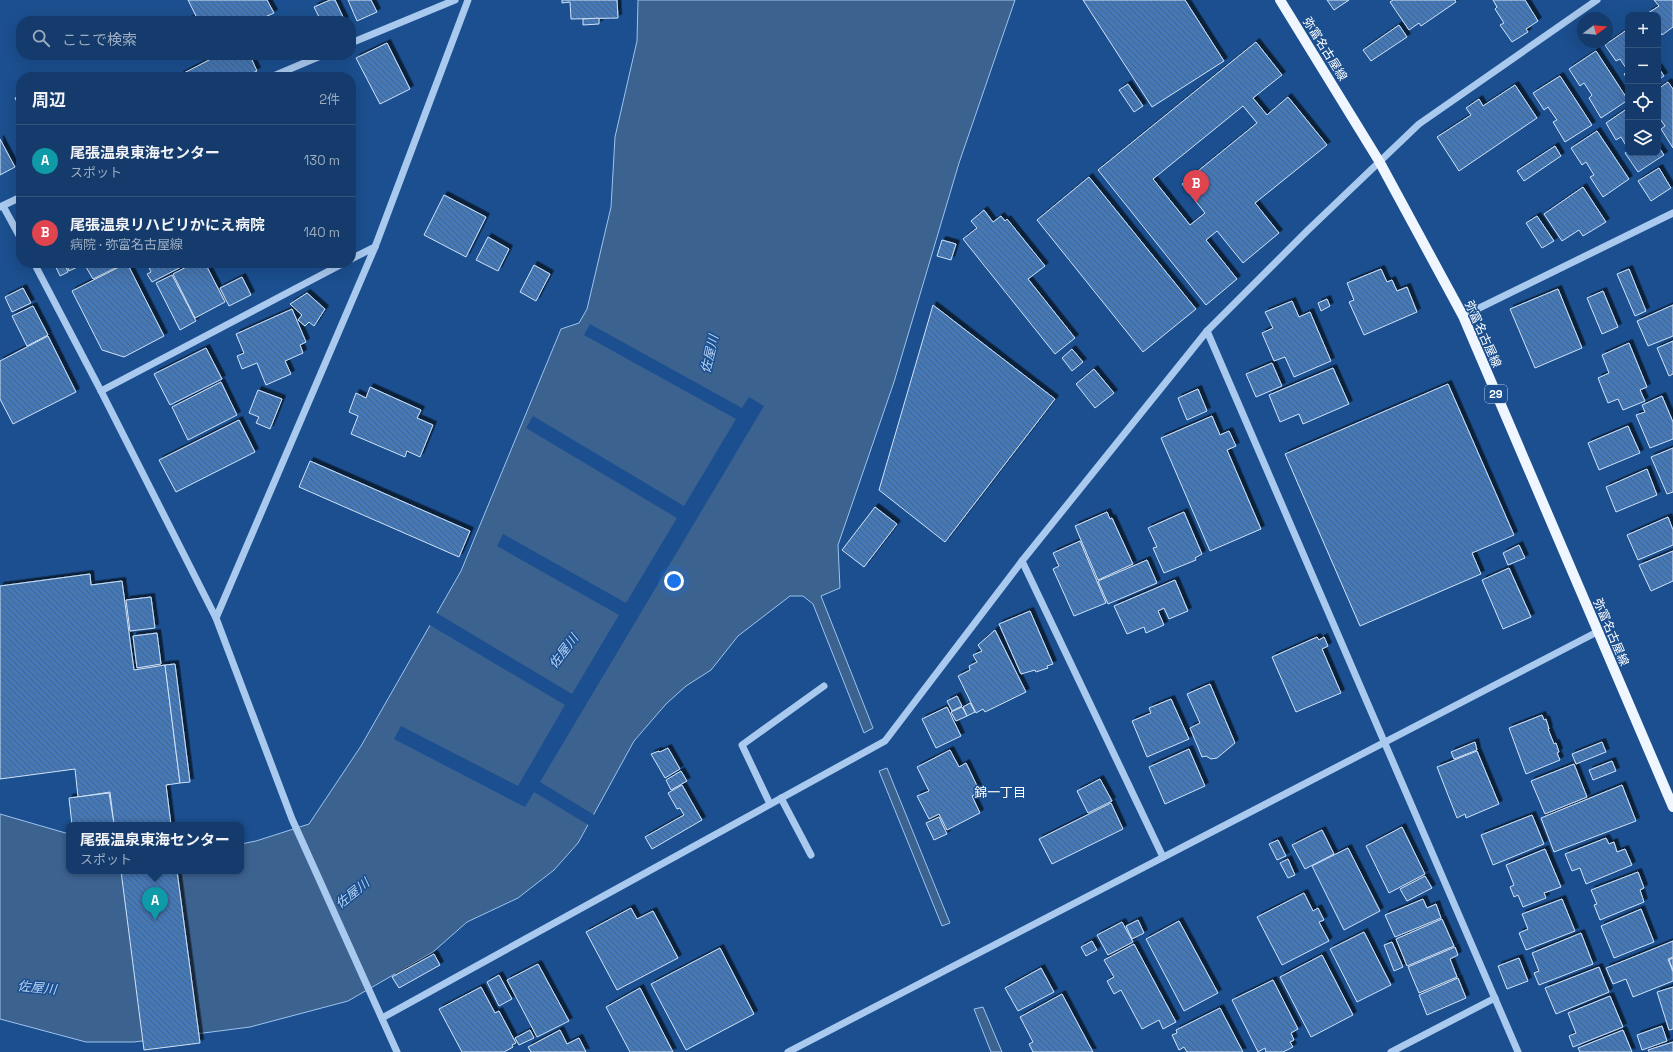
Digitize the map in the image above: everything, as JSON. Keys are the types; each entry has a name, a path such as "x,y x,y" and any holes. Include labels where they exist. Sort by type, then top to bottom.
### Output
{"main road":[{"name":"弥富名古屋線","path":"1280,0 1379,161 1462,316 1673,807"}],"street":[{"path":"356,41 455,0"},
{"path":"216,618 375,247 468,0"},
{"path":"382,1018 885,740 1022,561 1207,331 1379,161 1419,124 1597,0"},
{"path":"282,72 311,60"},
{"path":"16,200 1,208 16,231"},
{"path":"1462,316 1673,214"},
{"path":"356,256 375,247"},
{"path":"37,268 102,391 216,618 292,819 397,1052"},
{"path":"102,391 335,268"},
{"path":"1207,331 1518,1052"},
{"path":"1022,561 1163,857"},
{"path":"788,1052 1597,632"},
{"path":"770,804 742,745 824,686"},
{"path":"781,798 811,855"},
{"path":"1391,1052 1495,998"}],"water":[{"name":"佐屋川","path":"638,0 1015,0 959,163 894,382 838,545 840,588 821,596 873,728 864,733 813,604 803,596 790,596 738,636 711,670 686,686 666,704 634,741 578,843 554,870 518,898 467,922 433,952 348,1001 250,1027 134,1042 86,1042 0,1019 0,814 66,833 66,874 244,874 244,843 309,824 361,746 461,571 561,329 579,323 587,309 611,207 615,137 637,41"},
{"path":"887,768 950,923 942,926 879,771"},
{"path":"983,1007 1002,1052 991,1052 974,1009"}],"pier":[{"path":"590,324 742,408 749,397 764,406 540,782 596,816 590,826 534,792 525,807 394,739 401,726 518,786 565,705 428,624 435,612 572,694 619,615 497,546 503,534 626,603 677,518 526,428 533,416 684,506 736,419 584,335"}],"building":[{"path":"188,0 267,0 274,13 267,16 196,16"},
{"path":"330,0 335,0 343,16 318,16 314,7"},
{"path":"348,0 371,0 377,12 357,21"},
{"path":"562,0 617,0 618,18 571,19 570,2 562,3"},
{"path":"1083,0 1185,0 1224,61 1152,107"},
{"path":"1327,0 1349,0 1334,10"},
{"path":"1393,0 1455,0 1456,2 1421,26 1419,23 1409,30 1390,2"},
{"path":"1493,0 1525,0 1538,21 1526,29 1528,32 1512,42 1500,25 1504,23 1495,9 1497,7"},
{"path":"1654,0 1673,0 1673,27 1662,35 1661,12 1650,12 1659,6"},
{"path":"599,18 599,24 583,25 583,19"},
{"path":"1399,25 1407,37 1371,61 1363,50"},
{"path":"1625,31 1625,66 1620,59 1616,61 1607,48 1613,48 1613,39"},
{"path":"1256,42 1282,75 1253,98 1267,115 1288,97 1327,145 1255,203 1279,233 1243,263 1217,231 1206,240 1237,279 1206,305 1098,170","holes":["1243,106 1257,123 1182,184 1205,213 1190,225 1153,179"]},
{"path":"387,43 410,89 380,104 356,58"},
{"path":"1596,51 1625,95 1625,102 1601,118 1589,98 1592,95 1584,83 1580,86 1569,69"},
{"path":"209,60 252,60 257,71 255,72 186,72"},
{"path":"1560,76 1592,125 1565,142 1553,122 1557,120 1548,107 1544,110 1533,93"},
{"path":"1668,82 1673,89 1673,148 1661,129 1665,126 1661,120 1661,87"},
{"path":"1128,84 1143,106 1134,112 1119,90"},
{"path":"1515,85 1537,118 1459,171 1437,137 1471,115 1466,108 1479,99 1483,106"},
{"path":"1625,110 1625,144 1621,137 1616,140 1606,123"},
{"path":"1597,131 1629,179 1603,197 1590,177 1594,175 1586,162 1582,165 1571,148"},
{"path":"0,139 15,167 0,175"},
{"path":"1555,146 1561,156 1524,181 1517,171"},
{"path":"1661,150 1664,155 1638,172 1627,156 1661,156"},
{"path":"1659,168 1671,188 1651,201 1638,181"},
{"path":"1089,177 1196,309 1143,352 1037,220"},
{"path":"1583,187 1606,222 1583,236 1579,230 1562,241 1544,214"},
{"path":"444,195 486,217 466,257 424,235"},
{"path":"984,210 993,222 1001,216 1005,221 1007,219 1045,266 1028,279 1075,338 1055,354 963,239 977,228 971,221"},
{"path":"1537,216 1554,241 1542,248 1526,223"},
{"path":"488,237 509,249 498,271 476,260"},
{"path":"942,240 956,244 951,260 937,256"},
{"path":"534,265 550,274 536,301 520,292"},
{"path":"56,268 66,268 68,272 60,276"},
{"path":"68,268 75,268 69,271"},
{"path":"87,268 115,268 93,279"},
{"path":"117,268 130,268 164,336 124,357 102,350 72,291"},
{"path":"149,268 179,268 152,282 147,274 151,272"},
{"path":"184,268 208,268 225,302 195,318 173,274"},
{"path":"1381,269 1387,282 1392,280 1397,291 1407,287 1417,312 1364,335 1349,302 1354,300 1347,283"},
{"path":"1629,269 1646,311 1635,316 1617,274"},
{"path":"172,275 196,321 180,330 156,283"},
{"path":"242,277 251,295 229,306 220,288"},
{"path":"23,288 31,303 12,312 5,297"},
{"path":"1558,289 1582,348 1535,368 1510,309"},
{"path":"1603,291 1618,327 1602,334 1587,298"},
{"path":"307,293 325,309 314,326 309,322 305,326 298,320 302,315 290,304"},
{"path":"1327,299 1330,306 1321,311 1318,303"},
{"path":"1292,301 1299,317 1310,312 1331,361 1294,377 1285,357 1274,361 1262,333 1273,328 1265,312"},
{"path":"933,305 1055,399 945,542 879,490"},
{"path":"1673,305 1673,336 1648,346 1637,321"},
{"path":"33,306 48,335 27,346 12,316"},
{"path":"292,309 306,342 300,345 303,353 285,361 291,374 266,385 257,363 242,369 237,356 244,353 236,334"},
{"path":"48,336 76,392 13,424 0,399 0,361"},
{"path":"1673,341 1673,374 1669,376 1657,348"},
{"path":"1629,343 1647,387 1640,390 1645,401 1623,410 1618,399 1608,403 1598,378 1609,373 1602,355"},
{"path":"206,348 222,379 170,405 154,374"},
{"path":"1072,349 1083,362 1072,371 1062,358"},
{"path":"1272,363 1282,386 1256,397 1246,374"},
{"path":"1333,368 1349,404 1303,424 1299,414 1280,422 1269,395"},
{"path":"1094,369 1114,393 1095,408 1076,384"},
{"path":"221,382 237,415 188,440 172,407"},
{"path":"1448,384 1514,535 1472,553 1481,574 1360,626 1285,454"},
{"path":"370,387 421,410 417,418 433,425 420,457 407,451 405,457 351,434 358,416 349,412 356,393 366,398"},
{"path":"1198,389 1207,411 1187,420 1178,398"},
{"path":"258,390 282,399 270,429 256,423 259,417 249,413"},
{"path":"1662,396 1673,422 1673,439 1650,448 1636,415 1645,412 1642,405"},
{"path":"1212,416 1220,435 1229,431 1236,446 1227,450 1261,529 1210,551 1161,438"},
{"path":"239,420 255,452 176,492 159,460"},
{"path":"1628,426 1640,453 1599,470 1588,443"},
{"path":"1673,448 1673,492 1667,494 1651,457"},
{"path":"310,461 470,531 459,557 299,487"},
{"path":"1647,469 1657,495 1616,512 1606,487"},
{"path":"875,507 897,524 864,567 842,550"},
{"path":"1107,512 1110,519 1112,518 1133,564 1098,580 1075,526"},
{"path":"1184,512 1202,554 1195,558 1196,560 1164,573 1153,548 1157,547 1148,528"},
{"path":"1668,517 1673,530 1673,545 1638,560 1627,535"},
{"path":"1080,541 1106,603 1074,616 1053,569 1059,566 1053,553"},
{"path":"1519,545 1525,558 1508,565 1503,553"},
{"path":"1673,551 1673,581 1651,591 1639,565"},
{"path":"1147,560 1157,583 1108,604 1098,581"},
{"path":"1509,568 1531,617 1503,629 1482,580"},
{"path":"90,574 91,585 122,581 134,670 165,665 180,783 166,785 171,822 114,822 110,792 78,797 75,769 0,779 0,586"},
{"path":"1175,580 1188,611 1169,619 1164,608 1158,611 1164,625 1146,633 1144,627 1127,634 1114,606"},
{"path":"151,597 155,628 130,631 126,600"},
{"path":"1030,611 1053,664 1047,666 1048,668 1036,672 1035,670 1021,674 999,624"},
{"path":"995,630 1026,692 985,712 983,709 976,713 958,676 970,670 969,666 977,662 973,655 982,651 978,645"},
{"path":"157,633 161,664 137,668 133,636"},
{"path":"1317,637 1319,640 1324,637 1328,646 1322,649 1341,693 1296,712 1272,657"},
{"path":"175,664 190,782 180,783 165,665"},
{"path":"1210,684 1235,743 1217,758 1211,759 1206,756 1202,757 1190,728 1200,723 1187,694"},
{"path":"957,696 962,706 952,711 947,701"},
{"path":"1171,699 1189,739 1147,757 1132,721 1151,713 1149,708"},
{"path":"970,703 975,712 967,716 963,707"},
{"path":"947,707 961,736 936,748 922,719"},
{"path":"962,707 967,716 956,721 951,712"},
{"path":"1542,715 1544,720 1546,719 1554,744 1556,743 1559,752 1557,753 1560,760 1526,774 1509,728"},
{"path":"1475,742 1477,750 1454,759 1451,752"},
{"path":"1602,742 1606,752 1576,764 1572,754"},
{"path":"668,748 680,769 665,778 651,754"},
{"path":"1189,749 1205,786 1165,804 1149,767"},
{"path":"950,750 959,767 966,763 980,792 972,796 980,813 947,830 939,814 929,819 917,796 929,791 917,767"},
{"path":"1477,751 1499,804 1466,818 1465,814 1457,818 1437,767"},
{"path":"1612,761 1616,771 1593,780 1589,770"},
{"path":"1574,764 1587,797 1545,814 1531,781"},
{"path":"681,771 687,781 671,790 666,780"},
{"path":"1100,779 1112,801 1088,813 1077,791"},
{"path":"682,785 702,820 652,849 645,837 684,815 680,808 677,809 668,793"},
{"path":"1622,785 1636,821 1554,852 1541,818"},
{"path":"109,793 114,822 72,822 69,798"},
{"path":"1111,803 1123,829 1052,864 1039,839"},
{"path":"1532,815 1544,844 1493,865 1481,835"},
{"path":"939,817 947,834 934,840 926,823"},
{"path":"1402,827 1425,874 1389,893 1366,846"},
{"path":"1322,830 1334,854 1305,869 1292,845"},
{"path":"1606,838 1609,844 1614,842 1617,852 1625,849 1632,865 1586,884 1580,868 1572,871 1565,854"},
{"path":"1278,840 1286,856 1277,860 1269,844"},
{"path":"1348,848 1380,911 1344,930 1312,866"},
{"path":"1545,849 1561,887 1544,893 1546,898 1523,907 1518,895 1514,897 1510,887 1514,885 1506,865"},
{"path":"1288,859 1295,875 1288,878 1280,863"},
{"path":"1638,872 1644,888 1640,890 1644,902 1600,920 1594,905 1597,904 1591,890"},
{"path":"121,874 177,874 200,1043 144,1050"},
{"path":"1425,876 1432,888 1407,901 1400,889"},
{"path":"1304,893 1313,911 1318,908 1324,920 1319,922 1329,941 1282,965 1257,917"},
{"path":"1423,899 1427,908 1436,904 1441,918 1395,937 1385,915"},
{"path":"1562,899 1575,931 1526,950 1519,933 1528,929 1522,914"},
{"path":"631,908 637,919 653,911 678,958 617,990 586,932"},
{"path":"1641,909 1654,942 1614,958 1601,926"},
{"path":"1442,919 1454,946 1407,966 1396,939"},
{"path":"1138,920 1144,933 1132,939 1126,926"},
{"path":"1179,921 1218,993 1184,1011 1146,939"},
{"path":"1122,922 1133,942 1108,955 1097,935"},
{"path":"1364,932 1391,985 1357,1002 1330,949"},
{"path":"1581,933 1593,964 1539,985 1534,973 1539,971 1532,953"},
{"path":"1092,941 1097,950 1086,956 1081,947"},
{"path":"1673,941 1673,957 1668,959 1673,972 1673,981 1633,997 1626,979 1613,984 1606,968"},
{"path":"1392,942 1403,967 1394,971 1384,945"},
{"path":"1134,944 1176,1022 1163,1029 1159,1020 1142,1029 1121,990 1114,994 1107,981 1114,977 1104,960"},
{"path":"1455,947 1458,955 1450,959 1457,977 1419,993 1408,967"},
{"path":"720,948 754,1014 686,1050 651,984"},
{"path":"434,954 440,965 399,988 392,977"},
{"path":"1322,955 1353,1015 1311,1037 1280,977"},
{"path":"1519,958 1528,981 1507,989 1498,966"},
{"path":"1673,958 1673,970 1669,960"},
{"path":"538,964 569,1021 537,1037 507,980"},
{"path":"1599,967 1609,992 1556,1014 1545,988"},
{"path":"1041,968 1054,992 1018,1011 1005,988"},
{"path":"499,975 512,999 499,1006 487,982"},
{"path":"1458,978 1466,998 1427,1015 1419,995"},
{"path":"1273,980 1298,1029 1291,1033 1294,1040 1290,1042 1293,1047 1283,1052 1266,1052 1265,1048 1258,1052 1232,1000"},
{"path":"481,987 495,1013 499,1011 516,1043 512,1045 513,1047 504,1052 462,1052 439,1009"},
{"path":"1673,987 1673,1029 1669,1030 1657,992"},
{"path":"640,988 673,1052 630,1052 606,1007"},
{"path":"1062,994 1093,1052 1033,1052 1029,1044 1033,1042 1020,1017"},
{"path":"1610,996 1623,1027 1573,1047 1569,1036 1576,1033 1568,1013"},
{"path":"1220,1008 1243,1052 1187,1052 1184,1047 1179,1050 1172,1035 1177,1033 1176,1030"},
{"path":"1662,1026 1667,1041 1642,1050 1637,1035"},
{"path":"530,1030 534,1038 519,1045 515,1038"},
{"path":"560,1030 567,1044 579,1038 586,1052 531,1052 528,1047"},
{"path":"1623,1030 1632,1052 1580,1052 1578,1048"},
{"path":"1673,1042 1673,1052 1649,1052 1648,1050"}],"place":[{"name":"尾張温泉リハビリかにえ病院","path":"1196,203"},
{"name":"尾張温泉東海センター","path":"155,920"}],"district":[{"name":"錦一丁目","path":"1000,792"}]}
